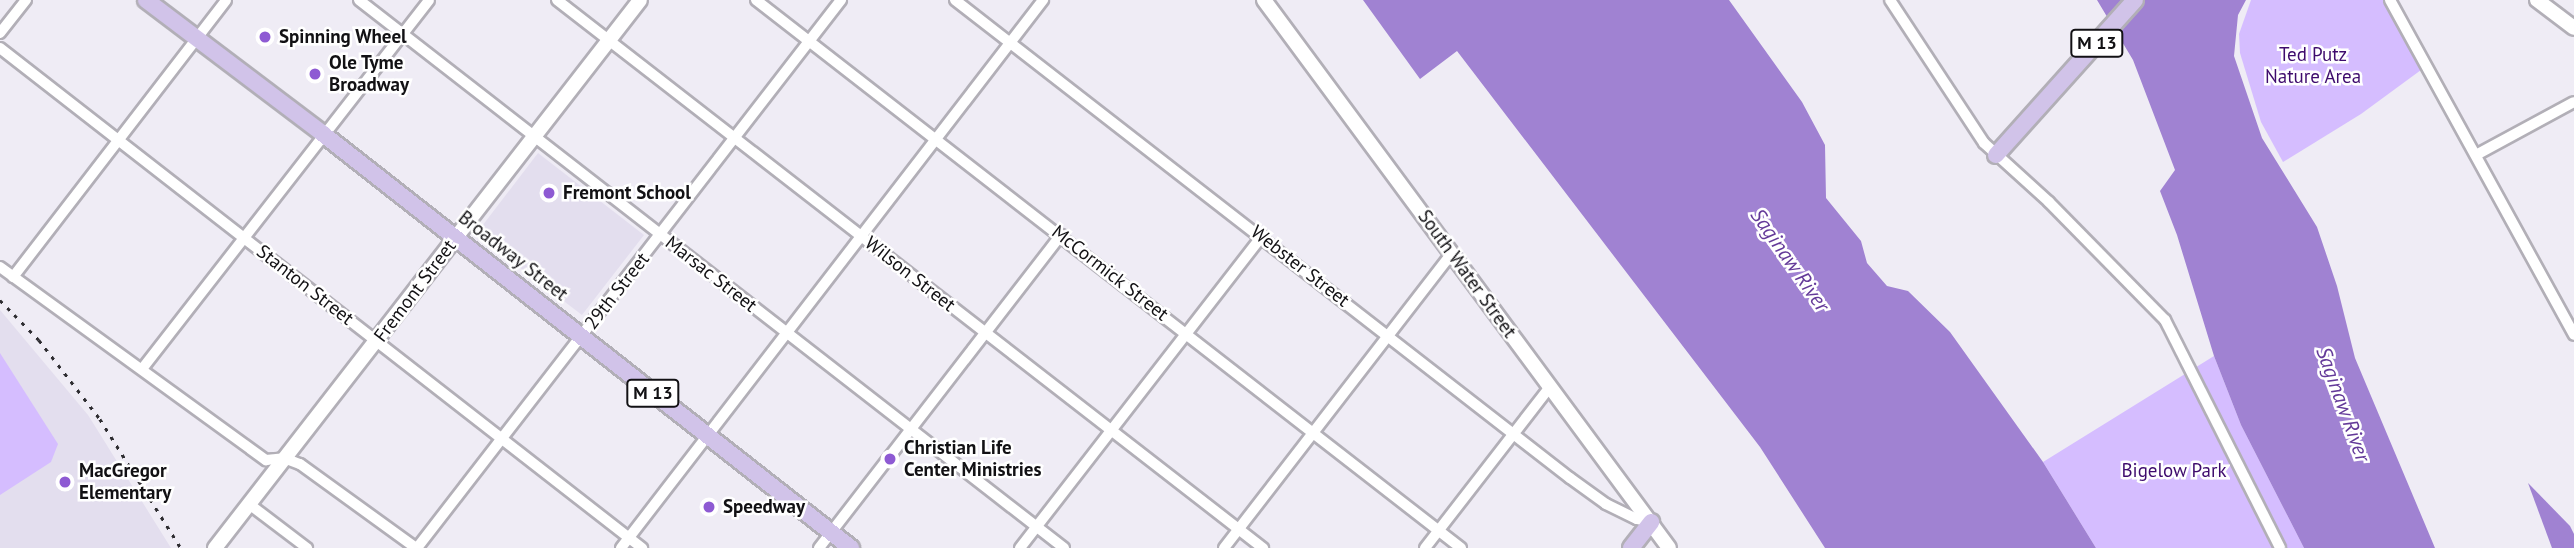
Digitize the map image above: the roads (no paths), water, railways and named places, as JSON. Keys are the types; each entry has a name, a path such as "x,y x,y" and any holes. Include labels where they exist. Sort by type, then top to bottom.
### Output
{"main road":[{"name":"Broadway Street","path":"146,0 323,134 851,548"},
{"name":"M 13","path":"1996,155 2135,0"},
{"path":"1631,548 1651,522"}],"street":[{"path":"0,33 26,0"},
{"path":"13,277 226,0"},
{"name":"Marsac Street","path":"359,0 1064,548"},
{"path":"142,369 429,0"},
{"name":"Wilson Street","path":"557,0 1264,548"},
{"name":"Fremont Street","path":"215,548 640,0"},
{"name":"McCormick Street","path":"756,0 1461,548"},
{"name":"29th Street","path":"416,548 841,0"},
{"name":"Webster Street","path":"955,0 1606,503 1637,519 1651,522"},
{"path":"621,548 1043,0"},
{"name":"South Water Street","path":"1264,0 1669,548"},
{"path":"1890,0 1984,143 2058,211 2165,320 2280,548"},
{"path":"2390,0 2571,323 2574,335"},
{"path":"2537,0 2574,28"},
{"name":"Stanton Street","path":"0,48 642,548"},
{"path":"2476,155 2574,102"},
{"path":"819,548 1061,235"},
{"path":"1020,548 1262,236"},
{"path":"1224,548 1452,253"},
{"path":"0,267 266,460 284,458 300,464 416,548"},
{"path":"1425,548 1550,387"},
{"path":"249,504 307,548"}],"water":[{"name":"Saginaw River","path":"1363,0 1729,0 1802,102 1825,145 1826,198 1861,241 1867,263 1887,286 1908,291 1950,332 2043,462 2096,548 1825,548 1760,447 1457,51 1420,79"},
{"name":"Saginaw River","path":"2097,0 2246,0 2238,15 2234,56 2262,138 2317,227 2337,286 2355,358 2435,548 2304,548 2241,425 2214,356 2177,235 2160,191 2175,170 2133,60"},
{"path":"2528,483 2570,526 2574,534 2574,548 2552,548"}],"railway":[{"path":"0,300 39,340 100,419 181,548"}],"place":[{"name":"Spinning Wheel","path":"265,37"},
{"name":"Ole Tyme Broadway","path":"315,74"},
{"name":"Fremont School","path":"549,193"},
{"name":"Christian Life Center Ministries","path":"890,459"},
{"name":"MacGregor Elementary","path":"65,482"},
{"name":"Speedway","path":"709,507"}],"park label":[{"name":"Ted Putz Nature Area","path":"2313,66"},
{"name":"Bigelow Park","path":"2174,471"}]}
